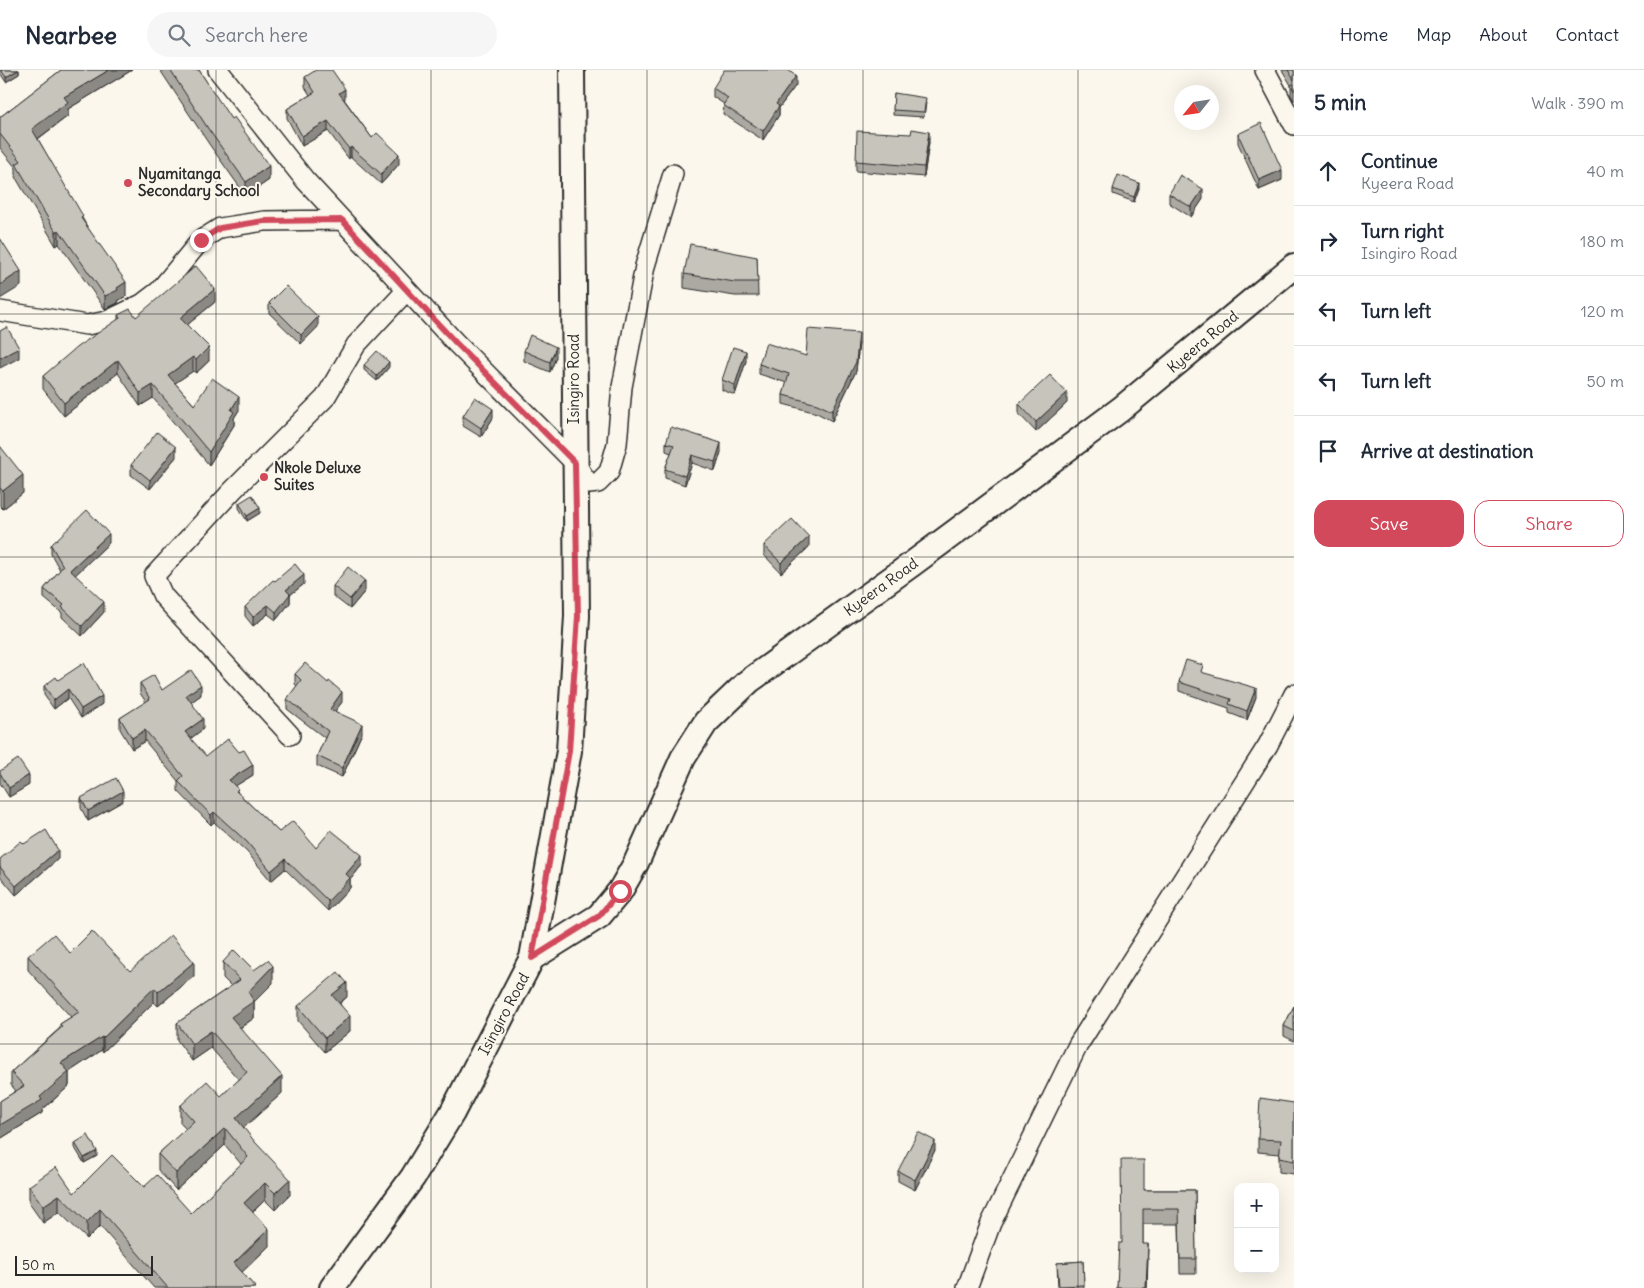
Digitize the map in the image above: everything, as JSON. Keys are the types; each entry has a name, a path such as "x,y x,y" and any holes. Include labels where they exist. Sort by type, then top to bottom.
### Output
{"main road":[{"name":"Isingiro Road","path":"332,1288 413,1177 452,1113 532,958 569,751 578,616 572,70"},
{"name":"Kyeera Road","path":"532,958 599,916 620,891 636,863 682,758 706,722 748,681 912,564 1121,409 1294,266"}],"street":[{"path":"218,70 305,180 455,342 575,463 589,484 598,482 609,472 617,444 622,387 645,266 673,174"},
{"path":"1265,70 1294,126"},
{"path":"0,311 87,325 107,321 142,304 159,291 201,240 220,228 264,221 342,220"},
{"path":"290,735 163,596 154,576 233,490 326,398 356,345 407,290"},
{"path":"967,1288 991,1224 1078,1044 1268,745 1294,694"}],"building":[{"path":"1,70 18,70 6,77"},
{"path":"61,70 109,70 64,97 68,102 32,129 83,216 81,218 126,282 117,288 118,290 105,296 59,230 56,232 16,164 21,161 0,134 0,117"},
{"path":"170,70 199,70 231,119 234,117 269,166 246,182"},
{"path":"316,70 332,70 345,89 339,93 372,138 377,133 399,154 381,174 351,147 349,149 328,121 302,136 287,109 315,92 305,77"},
{"path":"724,70 788,70 796,76 776,104 779,106 763,131 723,105 728,98 713,88"},
{"path":"1288,70 1294,70 1294,80"},
{"path":"894,93 926,98 924,112 893,110"},
{"path":"1261,123 1282,170 1259,180 1238,134"},
{"path":"912,129 929,132 924,167 856,161 857,131 911,134"},
{"path":"1118,175 1139,183 1134,197 1113,189"},
{"path":"1180,175 1203,189 1191,207 1169,194"},
{"path":"0,238 21,271 0,285"},
{"path":"690,244 757,257 758,282 735,282 684,274"},
{"path":"196,266 215,289 180,318 209,347 196,360 193,357 168,375 194,405 212,378 239,397 231,410 234,412 209,452 153,385 140,393 118,360 64,403 43,376 77,347 120,318 118,315 130,309 136,317"},
{"path":"286,286 318,317 301,335 269,303"},
{"path":"7,327 19,348 0,358 0,331"},
{"path":"808,329 859,333 856,362 832,411 817,404 783,395 789,374 759,364 766,343 806,356"},
{"path":"530,335 556,347 550,362 524,351"},
{"path":"733,347 746,351 735,385 722,380"},
{"path":"377,351 389,362 377,376 364,365"},
{"path":"1050,375 1067,393 1036,422 1019,404"},
{"path":"475,397 493,409 481,428 463,416"},
{"path":"671,427 721,443 715,462 692,455 685,476 665,469 674,445 666,443"},
{"path":"157,432 176,447 150,480 131,465"},
{"path":"0,446 23,475 3,491 0,488"},
{"path":"252,495 260,508 247,516 239,503"},
{"path":"87,510 109,534 70,570 104,602 82,626 62,607 64,605 44,589 63,566 51,545"},
{"path":"792,519 809,537 781,563 764,545"},
{"path":"295,564 304,575 286,590 290,594 276,612 268,605 253,617 245,607 273,580 275,581"},
{"path":"348,567 365,581 350,599 333,586"},
{"path":"1186,660 1203,665 1201,672 1256,688 1247,711 1229,704 1231,699 1179,682"},
{"path":"84,663 102,696 81,709 68,689 54,700 44,686 56,677 58,680"},
{"path":"305,663 328,683 329,681 342,692 330,709 362,724 342,768 317,756 328,731 287,699 301,680 295,674"},
{"path":"191,670 201,685 186,695 203,719 185,732 206,756 228,739 239,752 244,750 253,765 229,780 238,789 236,791 279,832 293,821 316,848 331,830 362,855 346,874 350,878 328,901 285,859 271,871 247,842 214,812 211,815 178,781 183,776 145,730 132,738 120,718 150,699 140,683 154,675 162,690"},
{"path":"18,759 29,775 9,788 0,771"},
{"path":"116,778 123,791 88,811 81,798"},
{"path":"46,830 58,850 16,886 0,867 0,859 21,841 24,844"},
{"path":"92,931 130,971 171,935 194,962 158,992 154,988 103,1038 61,1063 69,1072 40,1097 42,1100 0,1125 0,1101 24,1086 11,1072 62,1027 60,1024 79,1012 28,956 54,934 70,953"},
{"path":"234,950 254,970 268,960 273,966 248,992 254,1001 231,1017 282,1076 236,1118 255,1142 290,1179 275,1193 265,1183 244,1203 269,1229 234,1263 255,1287 168,1288 100,1209 87,1222 59,1195 43,1206 29,1186 56,1167 74,1193 112,1155 144,1187 157,1175 191,1213 248,1157 225,1128 176,1173 158,1154 194,1121 180,1106 207,1081 221,1096 247,1072 211,1031 192,1044 177,1023 240,980 223,962"},
{"path":"338,972 347,983 332,995 350,1016 325,1038 298,1006"},
{"path":"1294,1006 1294,1031 1284,1026"},
{"path":"1260,1098 1294,1103 1294,1161 1279,1158 1281,1140 1258,1139"},
{"path":"918,1132 935,1141 915,1180 898,1171"},
{"path":"88,1135 97,1151 84,1158 75,1143"},
{"path":"1121,1160 1144,1160 1144,1190 1195,1190 1196,1259 1180,1259 1179,1209 1143,1209 1143,1244 1148,1244 1146,1288 1117,1288 1119,1243 1122,1243"},
{"path":"1083,1261 1084,1285 1059,1286 1057,1263"}],"place":[{"name":"Nyamitanga Secondary School","path":"128,183"},
{"name":"Nkole Deluxe Suites","path":"264,477"}],"route":[{"path":"201,240 220,228 264,221 342,220 455,342 575,463 578,616 569,751 532,958 599,916 620,891"}]}
